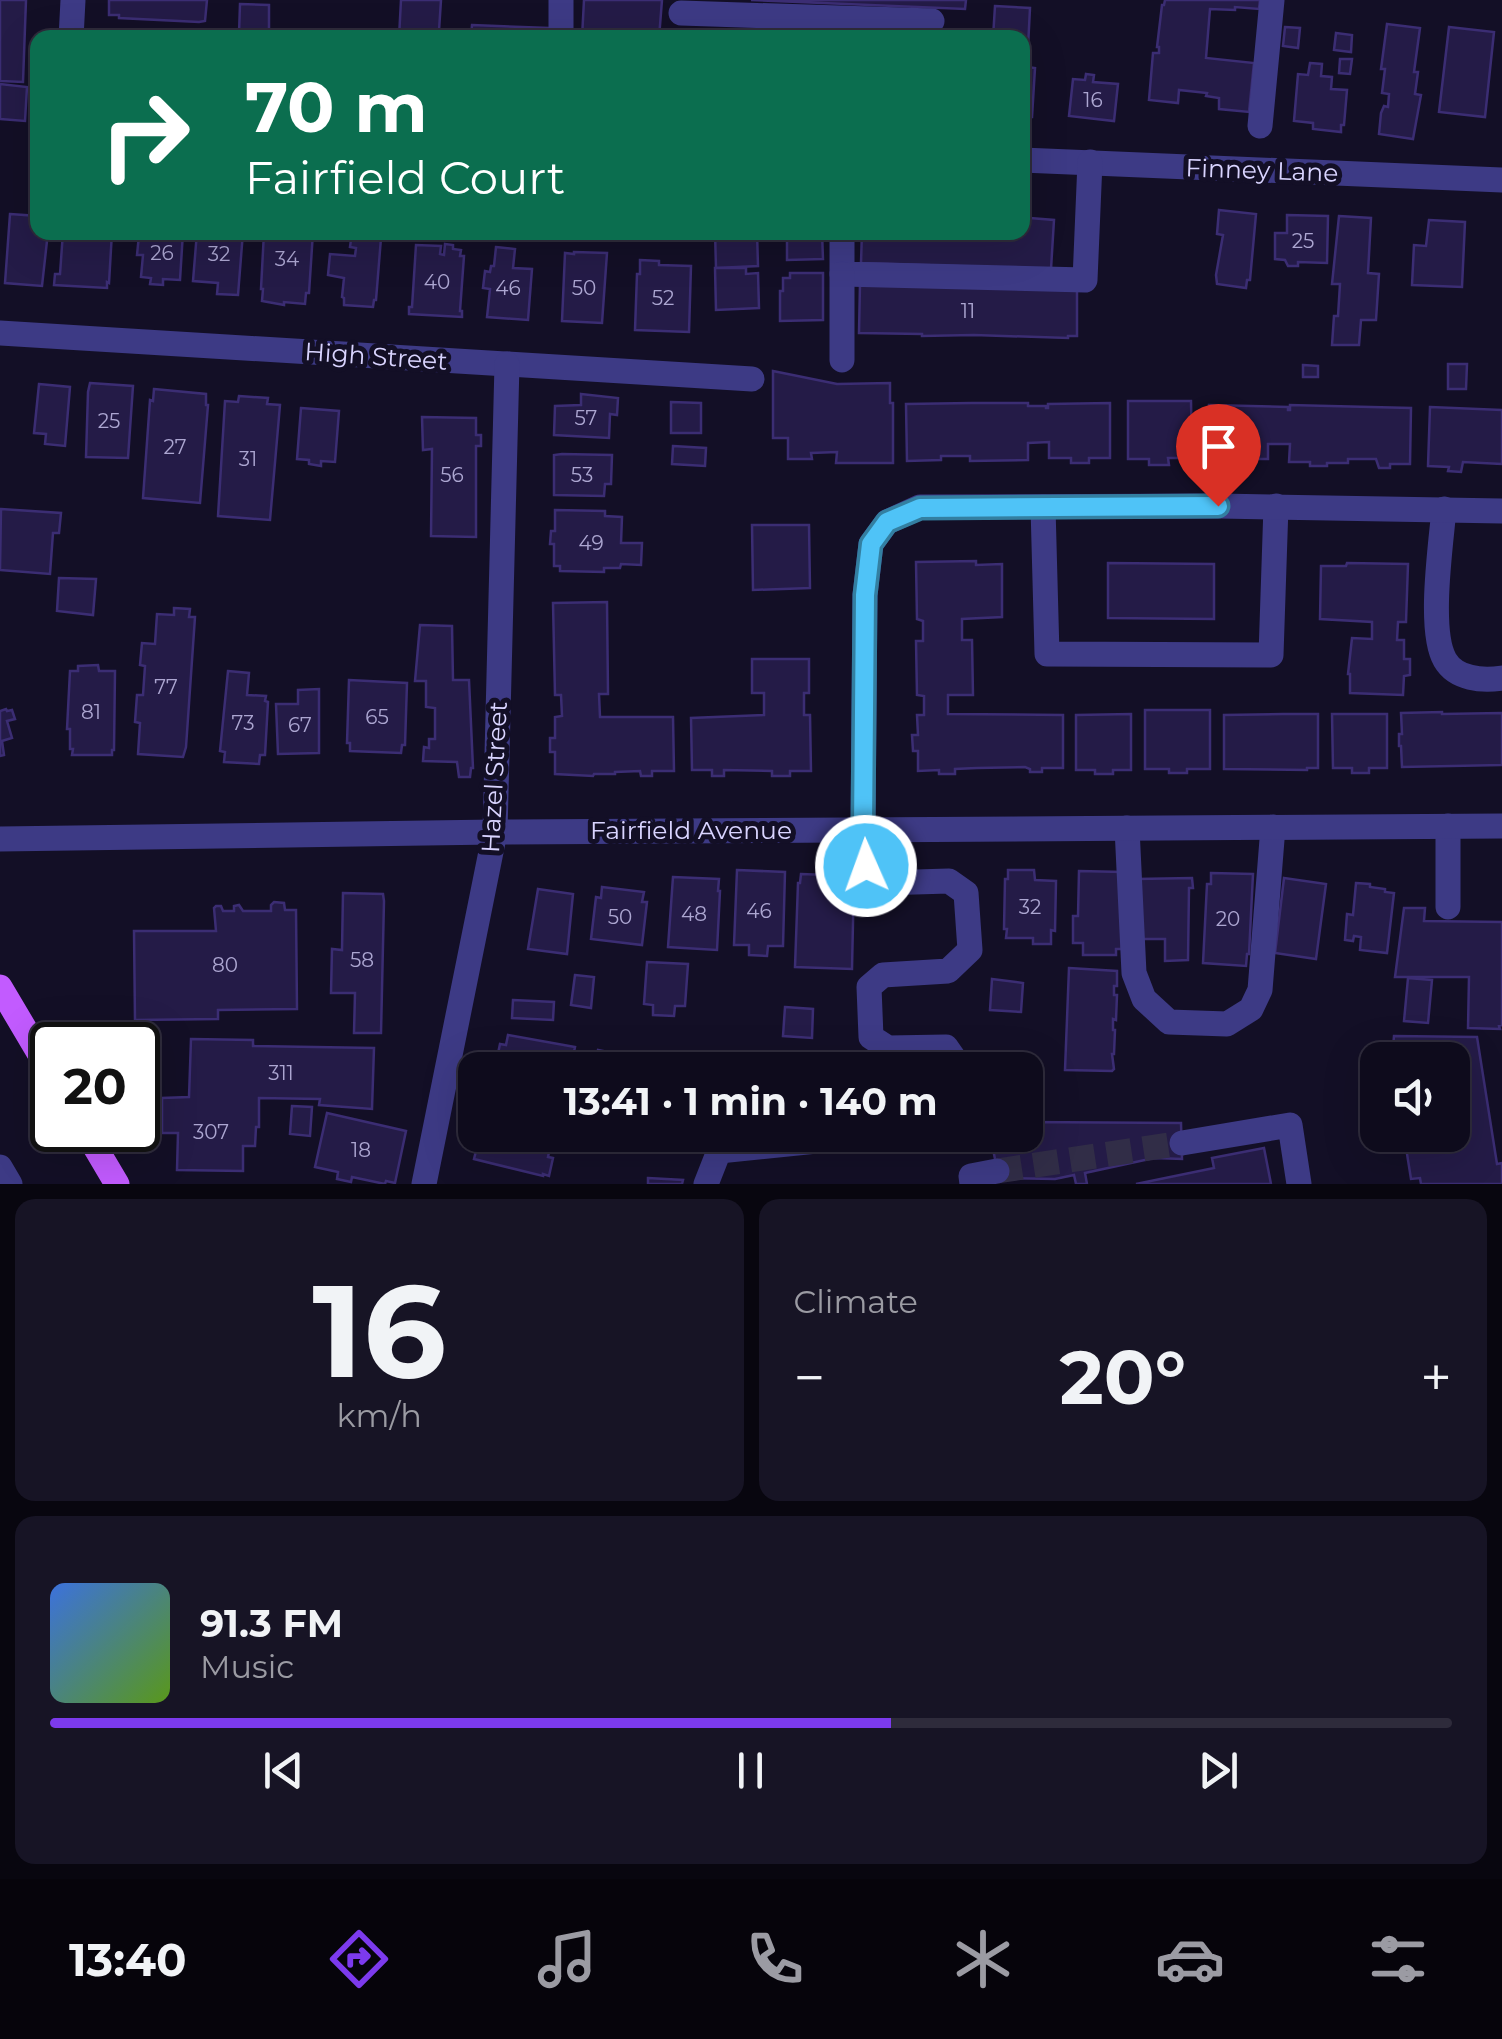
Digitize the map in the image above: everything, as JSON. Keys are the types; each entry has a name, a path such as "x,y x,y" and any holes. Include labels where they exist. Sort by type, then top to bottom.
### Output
{"main road":[{"path":"0,986 30,1037"},
{"path":"98,1152 117,1184"}],"street":[{"path":"72,30 74,0"},
{"path":"561,0 561,30"},
{"path":"1260,126 1272,0"},
{"path":"681,17 932,21"},
{"name":"Finney Lane","path":"1030,160 1502,180"},
{"path":"842,274 1085,280 1090,162"},
{"path":"842,240 842,360"},
{"name":"High Street","path":"0,333 752,379"},
{"name":"Hazel Street","path":"424,1184 495,832 507,364"},
{"path":"1043,507 1047,654 1270,655 1276,506"},
{"path":"950,1052 946,1047 888,1048 871,1036 869,987 883,975 948,971 970,950 966,892 949,881 881,883 866,866 865,595 871,544 887,522 920,508 1276,506 1502,510"},
{"path":"1444,509 1436,630 1445,661 1464,677 1502,678"},
{"path":"1448,826 1448,907"},
{"name":"Fairfield Avenue","path":"0,839 1502,826"},
{"path":"1128,828 1134,973 1144,999 1169,1022 1227,1024 1251,1010 1260,990 1273,827"},
{"path":"1182,1143 1290,1125 1299,1184"},
{"path":"706,1184 720,1152"},
{"path":"0,1168 10,1184"},
{"path":"972,1184 970,1176 997,1171"}],"building":[{"path":"0,0 26,0 23,82 0,81"},
{"path":"109,0 207,0 205,21 119,18 109,15"},
{"path":"401,0 441,0 439,30 399,30"},
{"path":"584,0 662,0 660,30 582,30"},
{"path":"751,0 966,0 965,9"},
{"path":"1165,0 1260,0 1259,9 1210,9 1206,58 1254,63 1249,112 1219,109 1219,98 1206,96 1207,93 1179,90 1178,103 1149,100 1153,53 1159,53"},
{"path":"240,4 269,5 269,30 239,30"},
{"path":"995,6 1030,8 1029,30 994,30"},
{"path":"1387,24 1420,28 1414,72 1418,72 1415,94 1421,95 1413,139 1379,134 1381,113 1384,106 1388,107 1389,94 1382,93 1385,69 1381,69"},
{"path":"472,25 549,28 549,30 472,30"},
{"path":"1285,27 1300,28 1298,48 1283,46"},
{"path":"1449,27 1494,32 1485,117 1439,112"},
{"path":"1336,33 1352,35 1351,52 1334,50"},
{"path":"1340,59 1352,59 1350,74 1339,73"},
{"path":"1310,63 1322,64 1321,76 1332,77 1331,89 1347,90 1341,132 1313,129 1313,123 1294,121 1298,74 1308,75"},
{"path":"1030,67 1035,68 1030,117"},
{"path":"1086,74 1094,75 1093,82 1118,84 1114,121 1069,116 1073,79 1085,80"},
{"path":"0,84 27,87 25,121 0,119"},
{"path":"1219,210 1256,214 1246,288 1217,284 1223,235 1217,234"},
{"path":"10,214 30,215 30,240 47,240 42,286 5,283"},
{"path":"1287,215 1328,216 1327,263 1298,262 1298,266 1288,266 1285,260 1275,259 1275,233 1287,233"},
{"path":"1339,216 1371,218 1368,273 1379,274 1376,320 1361,320 1359,345 1332,345 1340,284 1332,284"},
{"path":"1030,218 1054,220 1051,269 861,263 862,240 1030,240"},
{"path":"1429,220 1465,222 1462,287 1412,285 1414,245 1426,246"},
{"path":"62,240 112,240 107,288 54,285 55,274 60,274"},
{"path":"138,240 182,240 180,280 163,279 163,285 150,284 151,278 141,277 143,255 137,255"},
{"path":"196,240 242,240 238,295 217,294 218,283 193,281"},
{"path":"264,240 312,240 305,304 262,301"},
{"path":"351,240 381,240 373,307 344,305 344,278 328,275 330,254 355,256 356,248 350,247"},
{"path":"715,240 757,240 758,266 716,268"},
{"path":"787,240 822,240 823,259 787,260"},
{"path":"445,244 461,250 460,256 464,256 462,317 409,314 416,245 441,246 440,254 444,255"},
{"path":"496,247 515,249 513,268 532,269 528,320 487,317 490,289 483,288 485,271 490,272 494,266"},
{"path":"565,253 607,253 602,323 562,321"},
{"path":"640,260 691,266 689,332 635,330"},
{"path":"715,268 746,268 746,274 758,273 759,308 716,310"},
{"path":"790,273 823,273 823,320 780,321 780,291 783,278 790,278"},
{"path":"860,284 1077,288 1077,336 859,333"},
{"path":"1448,364 1467,364 1466,389 1448,389"},
{"path":"1303,365 1318,366 1318,377 1303,377"},
{"path":"773,371 837,384 890,383 893,463 836,463 837,452 811,453 812,459 788,459 788,438 773,438"},
{"path":"90,383 133,386 128,458 86,457"},
{"path":"39,384 70,387 65,446 45,444 46,434 34,433"},
{"path":"154,389 206,394 200,503 143,498"},
{"path":"581,394 618,398 617,415 610,414 609,438 554,435 555,406 581,405"},
{"path":"239,396 268,398 267,404 280,405 270,520 218,516 225,401 238,402"},
{"path":"1128,401 1191,401 1192,458 1168,458 1169,465 1149,465 1149,459 1128,459"},
{"path":"671,402 701,403 701,433 671,433"},
{"path":"1028,403 1048,408 1048,404 1110,403 1110,458 1071,463 1071,458 1049,458 1049,442 1028,443 1028,460 970,461 970,456 941,456 941,460 907,461 906,404"},
{"path":"1209,405 1288,410 1290,405 1411,408 1410,464 1379,468 1376,459 1348,459 1348,463 1310,466 1310,462 1289,462 1290,444 1268,444 1268,459 1246,459 1246,465 1228,464 1228,458 1207,457"},
{"path":"1430,407 1502,410 1502,464 1463,462 1461,472 1428,466"},
{"path":"301,408 339,411 335,462 321,461 321,466 297,459"},
{"path":"422,417 476,418 481,446 476,446 476,537 431,536 432,449 423,450"},
{"path":"673,446 706,448 705,466 672,464"},
{"path":"554,455 612,455 611,484 605,484 604,496 554,495"},
{"path":"1,509 61,513 59,533 53,533 50,574 0,570"},
{"path":"555,510 605,511 605,516 622,517 621,543 642,543 641,565 621,564 620,568 604,568 604,572 560,571 560,566 554,566 554,544 550,544 551,531 555,531"},
{"path":"752,525 809,525 810,588 753,590"},
{"path":"976,561 976,565 1002,564 1002,617 962,619 962,640 972,640 973,695 948,695 948,714 1063,715 1063,768 1042,768 1042,772 1030,772 1025,767 955,769 955,774 918,771 918,751 913,751 912,735 918,735 917,715 924,715 924,696 917,695 916,641 923,641 923,621 917,619 916,562"},
{"path":"1108,563 1214,564 1214,619 1108,618"},
{"path":"1408,564 1406,622 1398,622 1397,640 1404,640 1404,659 1410,659 1410,675 1404,676 1403,695 1350,693 1352,638 1372,639 1372,622 1320,619 1321,566"},
{"path":"59,578 96,579 93,615 57,611"},
{"path":"607,602 608,694 599,694 600,717 673,717 674,771 652,771 652,776 641,776 640,771 593,776 555,774 555,752 550,752 550,738 555,738 555,717 562,716 561,695 555,695 553,603"},
{"path":"174,608 190,609 189,617 195,617 186,747 183,757 138,754 140,723 135,722 137,695 143,695 142,643 155,644 157,614 174,615"},
{"path":"420,625 452,626 453,680 469,680 473,768 470,777 459,777 457,762 423,761 424,747 429,748 429,739 435,739 435,708 426,707 426,681 415,681"},
{"path":"752,659 809,659 809,693 804,693 804,715 810,715 811,771 772,776 772,771 724,770 724,776 712,776 712,770 692,770 691,718 764,715 764,693 752,693"},
{"path":"98,665 99,671 115,671 114,750 112,755 72,755 67,729 70,671 78,671 78,666"},
{"path":"228,671 249,673 247,695 266,696 268,702 265,755 260,755 259,764 224,762 225,752 220,751"},
{"path":"349,680 407,683 405,745 401,753 350,751"},
{"path":"319,689 319,753 278,754 276,704 298,704 298,690"},
{"path":"12,710 15,719 7,721 12,738 2,741 4,755 0,756 0,711"},
{"path":"1145,710 1210,710 1210,769 1169,773 1169,769 1145,769"},
{"path":"1401,713 1502,713 1502,765 1402,767"},
{"path":"1131,714 1131,770 1095,774 1095,770 1076,770 1076,715"},
{"path":"1318,714 1318,768 1224,769 1224,715"},
{"path":"1332,714 1387,714 1387,768 1352,773 1352,768 1333,768"},
{"path":"737,870 785,872 783,946 768,946 767,956 749,955 749,945 734,945"},
{"path":"1008,870 1034,870 1035,880 1056,881 1051,944 1033,944 1033,938 1006,938"},
{"path":"1079,871 1123,872 1122,949 1116,949 1116,955 1083,955 1083,943 1073,943"},
{"path":"1211,873 1253,874 1246,966 1203,963 1207,884 1211,884"},
{"path":"801,874 854,876 852,969 795,967"},
{"path":"673,877 719,879 717,950 668,947"},
{"path":"1192,878 1188,960 1165,961 1165,939 1142,939 1137,879"},
{"path":"1284,878 1326,884 1316,959 1275,953"},
{"path":"1356,883 1394,893 1387,953 1360,950 1361,937 1345,940 1347,914 1353,915"},
{"path":"602,887 644,892 642,902 647,902 642,945 591,939 596,897 601,898"},
{"path":"538,889 573,894 567,954 528,949"},
{"path":"343,893 383,894 381,1033 354,1033 355,993 331,993 332,949 342,950"},
{"path":"274,902 284,903 285,910 296,910 297,1009 218,1010 218,1019 135,1020 134,931 216,931 216,906 223,911 234,911 234,906 239,905 243,911 271,911"},
{"path":"1404,908 1425,908 1424,921 1502,922 1500,1029 1468,1028 1469,977 1395,977"},
{"path":"647,962 688,964 685,1006 675,1006 674,1016 653,1015 653,1005 644,1004"},
{"path":"1069,968 1117,971 1112,1071 1065,1070"},
{"path":"575,975 594,977 591,1008 571,1005"},
{"path":"1408,978 1432,980 1428,1023 1404,1021"},
{"path":"992,979 1023,983 1021,1012 990,1010"},
{"path":"513,1000 554,1002 553,1020 512,1018"},
{"path":"785,1007 813,1009 812,1038 783,1036"},
{"path":"508,1035 575,1047 574,1052 498,1052 500,1044 506,1045"},
{"path":"1394,1036 1477,1037 1497,1164 1502,1163 1502,1184 1421,1184 1420,1178 1411,1179 1407,1152 1470,1152 1470,1042 1394,1042"},
{"path":"191,1039 253,1040 253,1046 374,1048 372,1109 319,1105 320,1099 259,1098 255,1146 243,1146 243,1171 177,1170 178,1133 162,1133 162,1098 189,1097"},
{"path":"292,1106 312,1107 310,1136 290,1134"},
{"path":"327,1113 406,1131 395,1183 352,1177 351,1182 337,1179 338,1172 315,1167"},
{"path":"1043,1122 1181,1123 1182,1159 1154,1158 1085,1173 1087,1184 1076,1184 1074,1175 1055,1179 999,1178 994,1152 1043,1152"},
{"path":"1264,1148 1271,1184 1136,1184 1214,1168 1212,1158"},
{"path":"476,1152 549,1152 548,1157 553,1158 549,1176 474,1159"},
{"path":"648,1178 683,1180 682,1184 648,1184"}],"tunnel":[{"path":"997,1171 1182,1143"}],"route":[{"path":"866,866 865,595 871,544 887,522 920,508 1218,506"}]}
